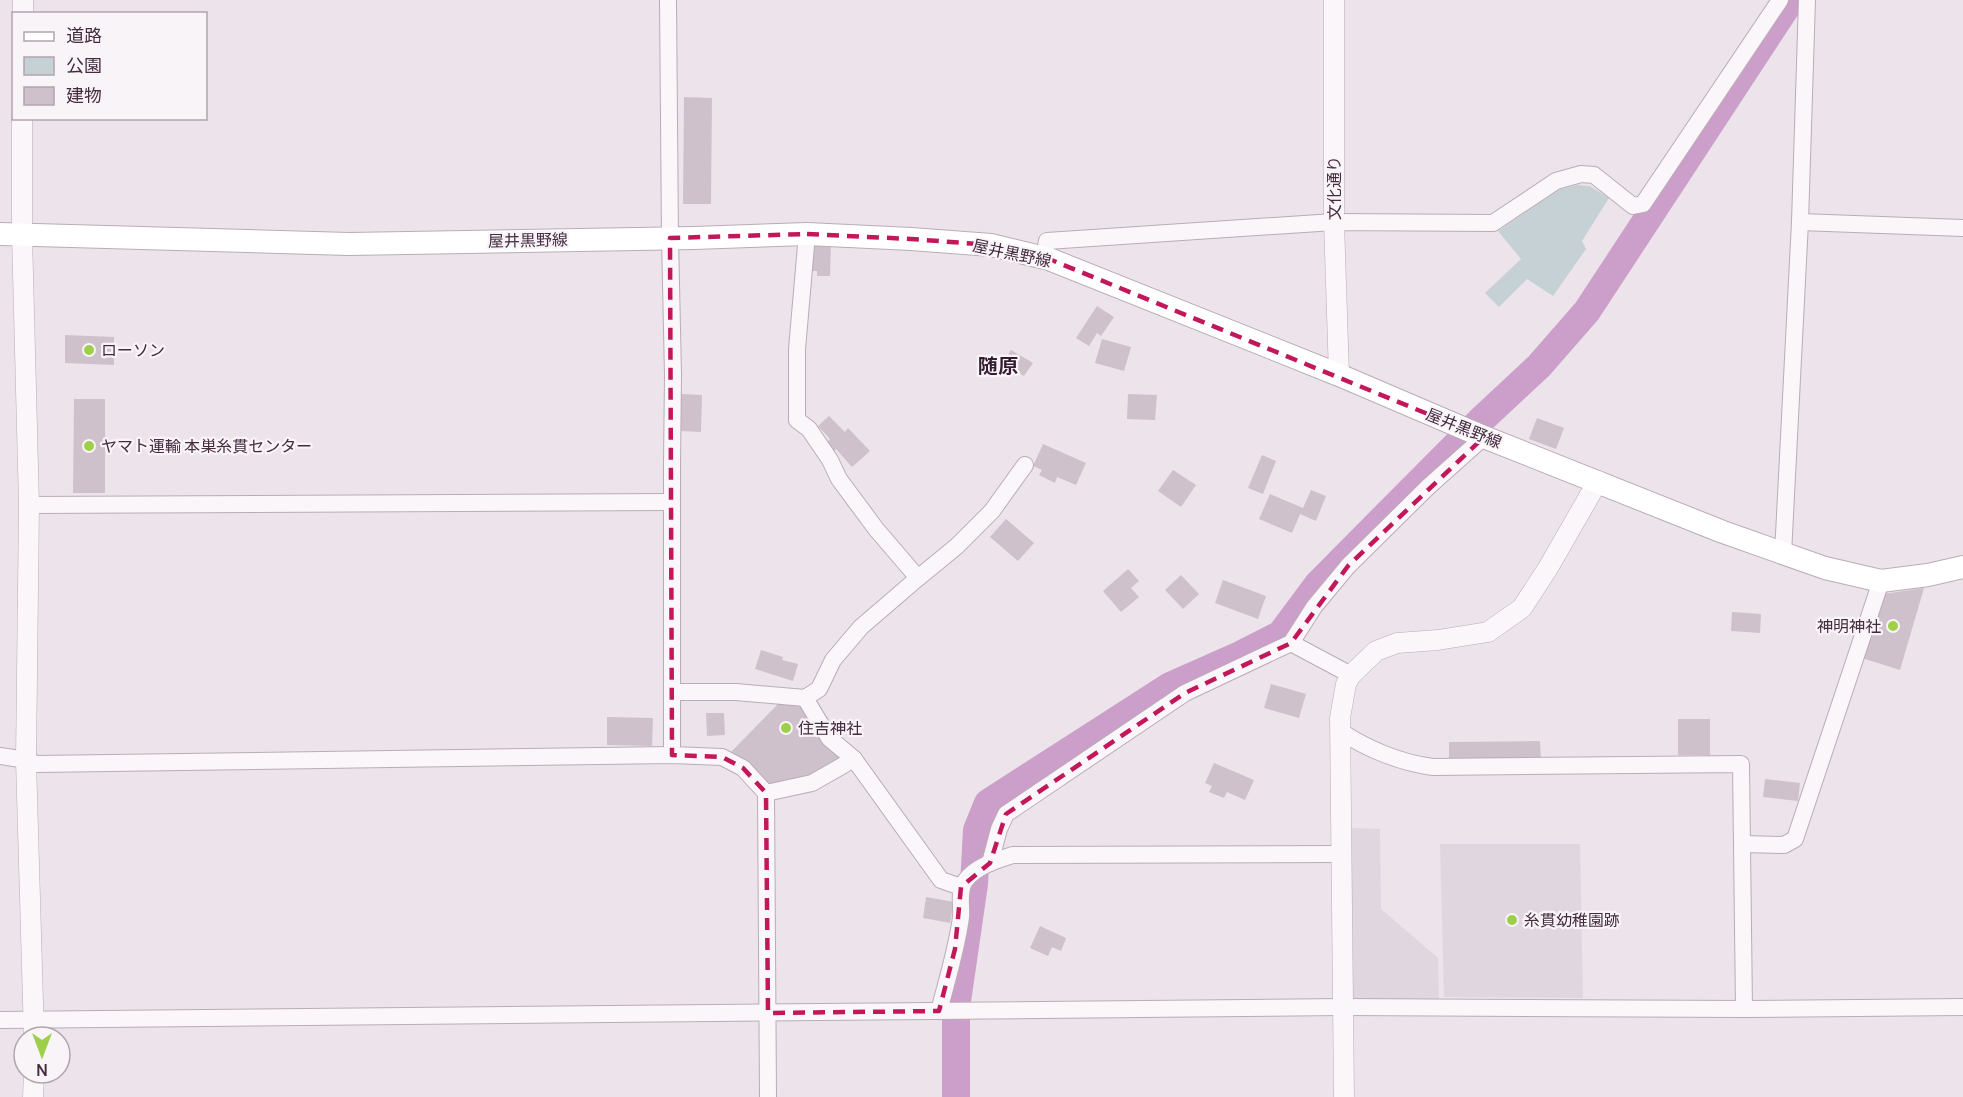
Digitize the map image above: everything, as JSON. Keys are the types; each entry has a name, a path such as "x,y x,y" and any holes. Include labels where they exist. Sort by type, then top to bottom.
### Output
{"main road":[{"name":"屋井黒野線","path":"11,235 349,244 807,234 991,245 1044,258 1339,375 1484,437 1783,554 1825,568 1881,581 1928,575 1963,567"}],"street":[{"path":"668,0 673,375 672,755"},
{"name":"文化通り","path":"1334,0 1334,222 1339,375"},
{"path":"1044,258 1047,241 1334,222 1493,223 1556,181 1581,174 1594,175 1633,206 1643,204 1780,0"},
{"path":"1783,554 1800,222 1807,0"},
{"path":"22,120 11,235 28,505 26,760 34,1025"},
{"path":"1800,222 1963,228"},
{"path":"807,234 797,349 797,420 809,429 830,460 838,479 876,529 918,578"},
{"path":"990,862 999,829 1006,814 1185,693 1291,643 1314,607 1348,566 1428,487 1484,437"},
{"path":"673,692 736,692 805,698 819,689 833,660 861,627 957,546 992,511 1024,465"},
{"path":"1344,1097 1340,718 1346,684 1351,675 1376,651 1397,643 1438,640 1488,632 1522,608 1598,481"},
{"path":"28,505 672,502"},
{"path":"1743,844 1784,845 1795,839 1881,581"},
{"path":"1291,643 1351,675"},
{"path":"805,698 829,738 854,759 941,879 962,887"},
{"path":"1340,731 1355,741 1411,764 1433,767 1741,764 1744,1009"},
{"path":"0,756 37,764 672,755 722,757 743,768 766,793 768,1097"},
{"path":"766,793 812,783 854,759"},
{"path":"939,1011 955,950 961,916 962,887 967,879 990,862 1013,855 1341,854"},
{"path":"72,1027 939,1011 1343,1007 1744,1009 1963,1006"},
{"path":"0,1020 21,1025"}],"highlighted area":[{"path":"807,234 911,239 991,245 1049,259 1484,437 1348,566 1291,643 1185,693 1006,814 990,863 961,887 955,949 939,1011 768,1013 766,793 743,768 722,757 672,755 670,238"}],"shaded area":[{"path":"1351,828 1380,829 1381,909 1438,958 1439,1005 1352,1004"},
{"name":"糸貫幼稚園跡","path":"1440,844 1580,844 1583,998 1444,997"}],"green space":[{"path":"1577,185 1590,186 1609,198 1582,241 1586,249 1553,296 1527,279 1499,307 1485,293 1521,259 1498,231 1558,190"}],"building":[{"path":"684,97 712,98 711,204 683,204"},
{"path":"810,242 831,242 830,276 817,276 817,271 810,271"},
{"path":"1097,306 1114,317 1101,336 1097,333 1089,346 1076,338"},
{"name":"ローソン","path":"65,335 114,337 114,365 65,363"},
{"path":"1102,339 1131,347 1124,371 1095,363"},
{"path":"1011,350 1033,363 1024,376 1003,363"},
{"path":"681,394 702,395 701,432 680,431"},
{"path":"1128,394 1157,395 1155,420 1127,419"},
{"name":"ヤマト運輸 本巣糸貫センター","path":"74,399 105,399 105,493 73,493"},
{"path":"829,416 845,432 848,428 870,451 852,467 836,449 830,455 823,446 830,439 818,426"},
{"path":"1537,418 1564,428 1556,449 1529,439"},
{"path":"1043,444 1086,463 1076,485 1057,477 1055,483 1039,475 1042,470 1033,466"},
{"path":"1262,455 1276,461 1263,494 1248,488"},
{"path":"1173,470 1196,485 1181,507 1158,491"},
{"path":"1311,490 1326,496 1316,521 1300,514 1292,533 1259,519 1270,494 1303,508"},
{"path":"1006,519 1034,543 1018,561 990,537"},
{"path":"1128,569 1139,581 1131,588 1139,597 1121,612 1103,591"},
{"path":"1181,575 1199,594 1183,609 1165,590"},
{"path":"1223,580 1266,596 1258,619 1215,603"},
{"name":"神明神社","path":"1924,588 1900,670 1862,658 1883,594"},
{"path":"1732,612 1761,614 1760,633 1731,631"},
{"path":"761,650 783,657 782,660 798,664 793,681 755,669"},
{"path":"1271,684 1306,694 1299,718 1264,708"},
{"name":"住吉神社","path":"780,702 801,704 841,760 796,781 771,787 731,752"},
{"path":"706,713 724,713 725,735 707,736"},
{"path":"607,717 653,718 652,746 607,745"},
{"path":"1678,719 1710,719 1710,755 1678,755"},
{"path":"1540,741 1541,759 1449,760 1449,742"},
{"path":"1214,763 1254,780 1245,800 1227,792 1224,798 1209,792 1212,786 1205,783"},
{"path":"1765,779 1800,783 1798,801 1763,797"},
{"path":"926,897 954,902 950,923 923,918"},
{"path":"1040,926 1066,938 1061,951 1052,947 1048,956 1030,948"}],"waterway":[{"path":"956,1097 956,1008 974,884 977,830 988,803 1170,686 1281,634 1318,584 1480,421 1539,366 1587,311 1791,0"}],"place":[{"name":"ローソン","path":"89,350"},
{"name":"ヤマト運輸 本巣糸貫センター","path":"89,446"},
{"name":"神明神社","path":"1893,626"},
{"name":"住吉神社","path":"786,728"},
{"name":"糸貫幼稚園跡","path":"1512,920"}],"district":[{"name":"随原","path":"998,366"}]}
